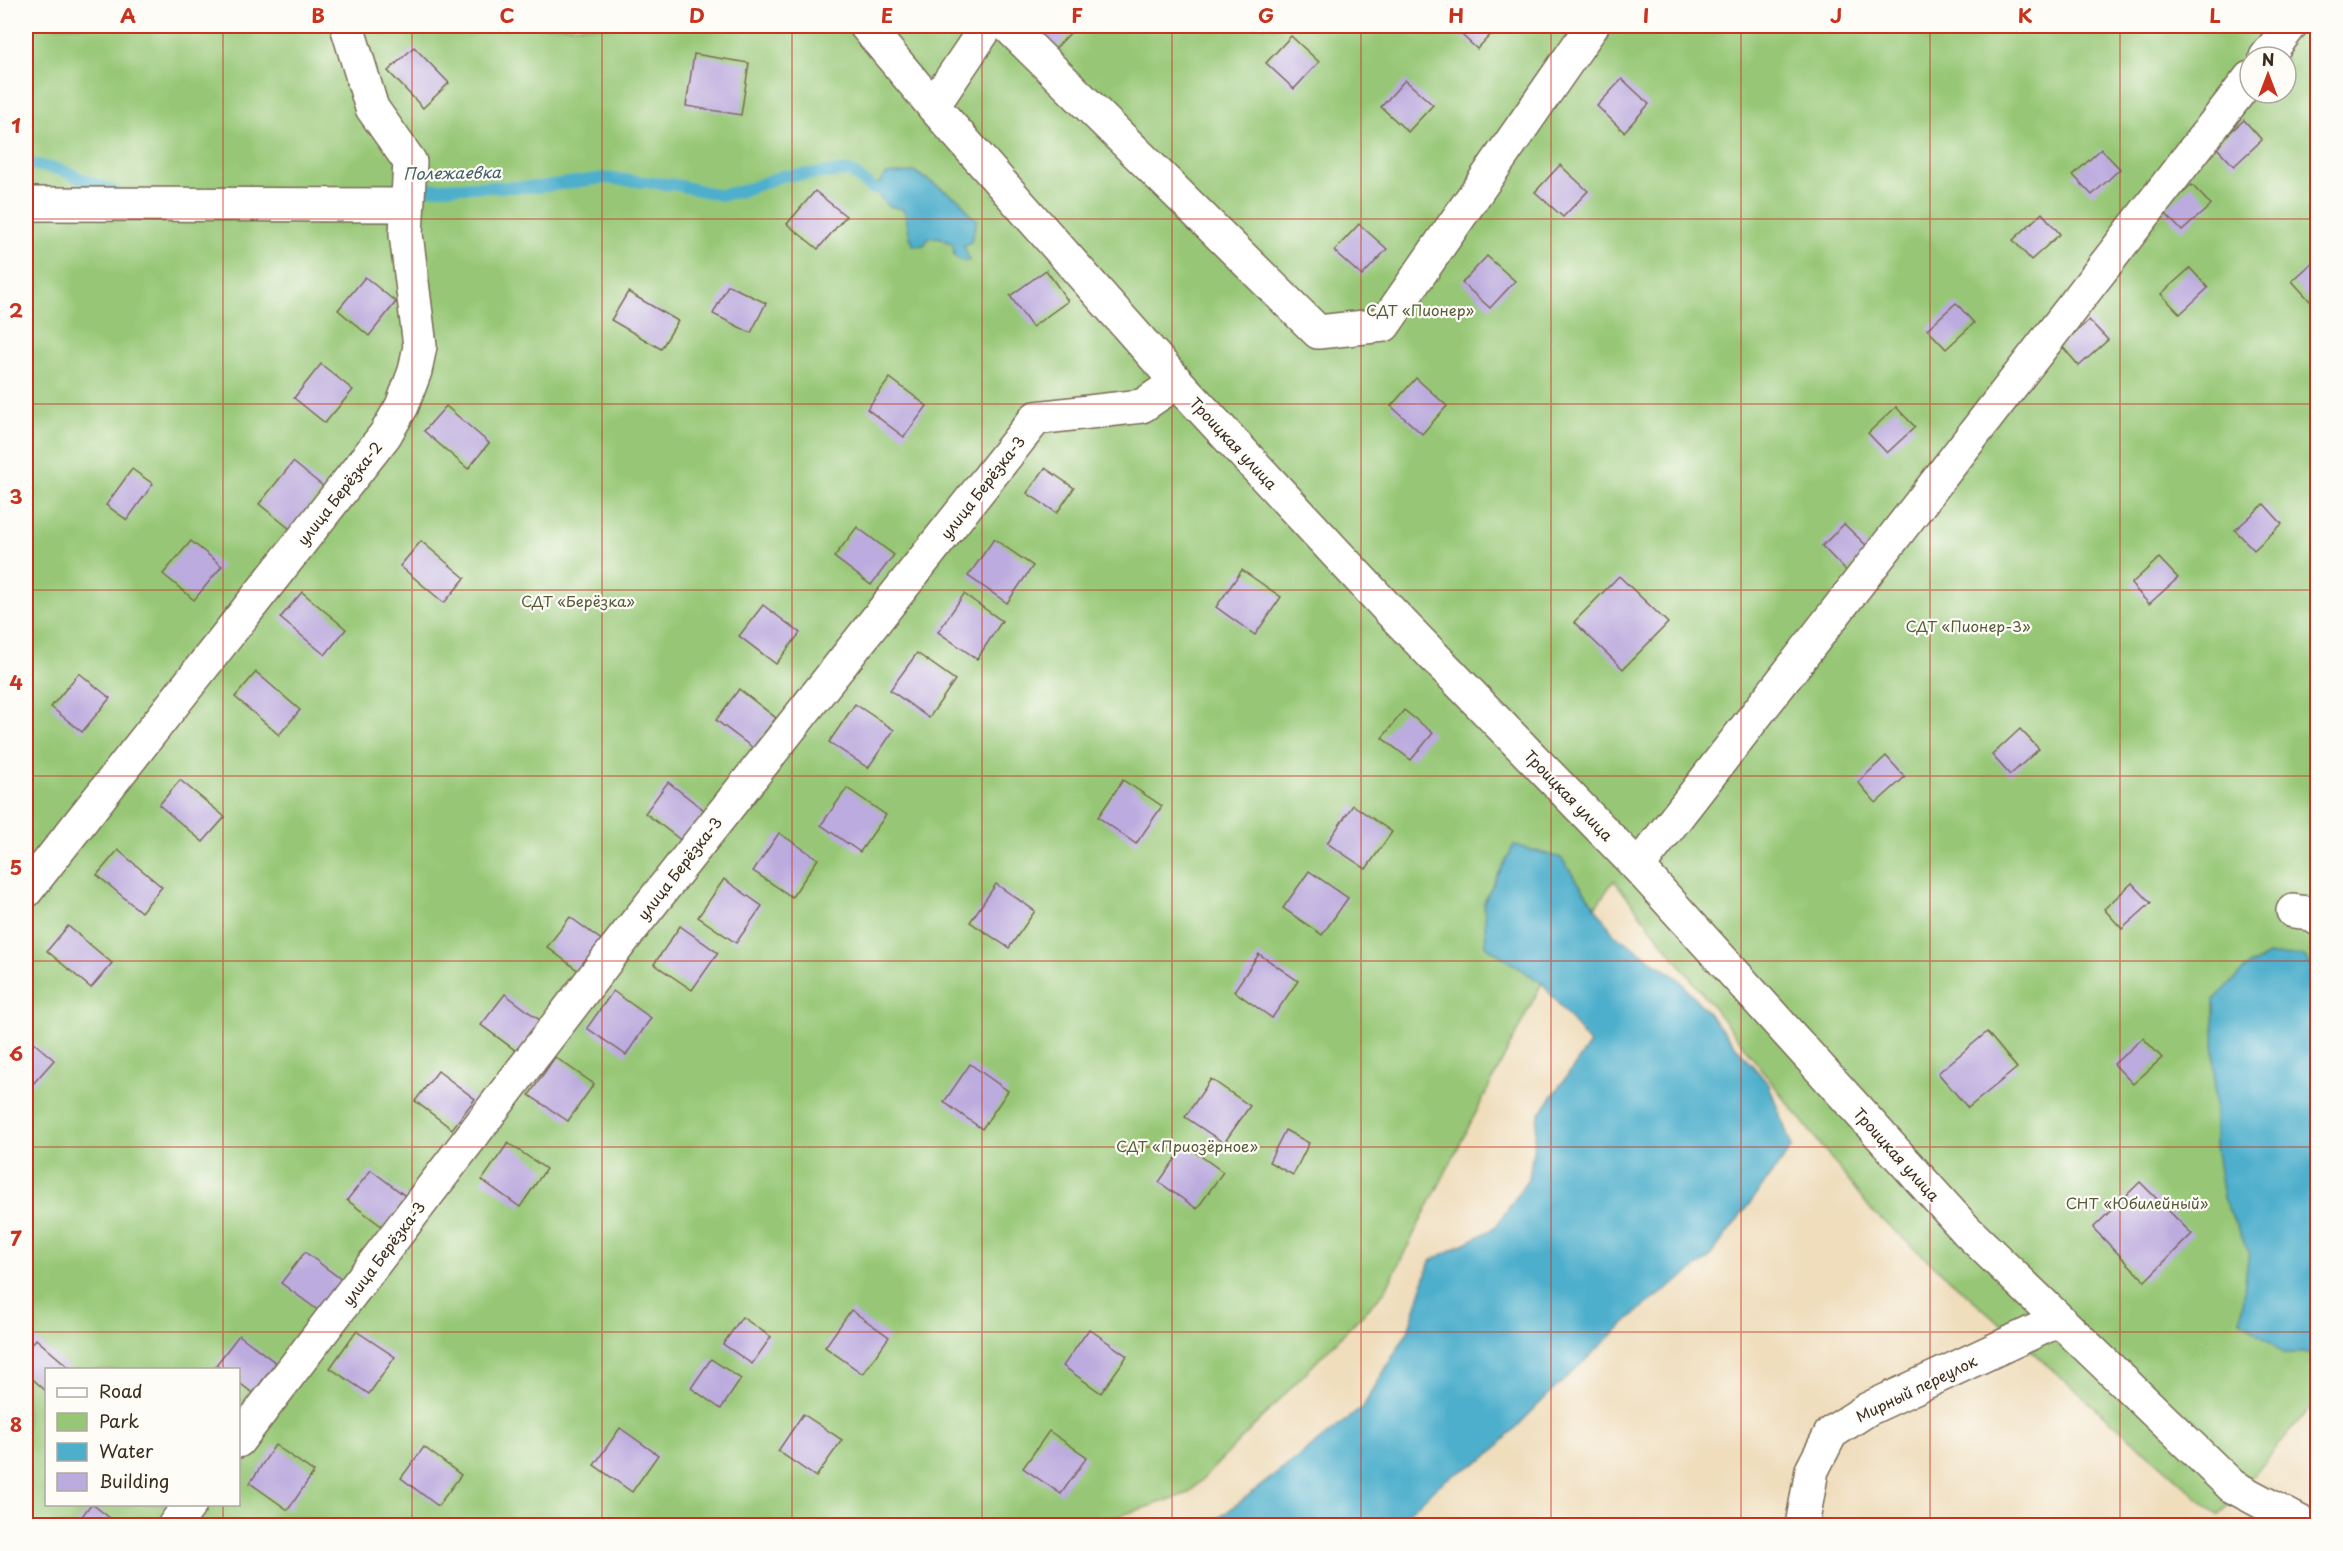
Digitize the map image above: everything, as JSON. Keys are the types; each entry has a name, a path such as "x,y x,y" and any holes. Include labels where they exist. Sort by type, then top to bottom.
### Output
{"street":[{"name":"улица Берёзка-2","path":"26,891 378,444 402,406 420,346 406,234 410,162 372,108 346,26"},
{"name":"Троицкая улица","path":"866,26 933,106 1177,382 1390,610 1638,867 1967,1231 2232,1486 2307,1526"},
{"path":"933,106 987,26"},
{"path":"1008,26 1318,332 1384,325 1592,26"},
{"path":"2275,45 2290,26"},
{"path":"1638,867 2238,93"},
{"path":"26,204 407,205"},
{"name":"улица Берёзка-3","path":"240,1438 613,952 1036,418 1142,406 1177,382"},
{"name":"Мирный переулок","path":"1802,1526 1812,1470 1831,1432 1868,1409 2059,1320"},
{"path":"174,1526 189,1506"}],"green space":[{"path":"26,26 2317,26 2317,1399 2219,1516 1872,1211 1614,880 1542,983 1385,1291 1189,1493 1089,1526 26,1525"}],"water":[{"path":"915,172 960,200 971,215 977,219 971,242 964,245 969,261 962,261 954,256 953,244 938,237 929,238 924,245 914,246 904,210 887,205 873,189 887,174"},
{"path":"1514,845 1561,858 1614,934 1678,978 1769,1085 1792,1147 1708,1259 1638,1311 1547,1396 1486,1458 1445,1480 1394,1525 1210,1525 1363,1407 1408,1331 1430,1261 1495,1228 1529,1178 1538,1116 1590,1044 1542,983 1486,946 1484,902"},
{"path":"2268,955 2303,956 2317,971 2316,1353 2283,1353 2240,1319 2249,1252 2223,1198 2215,1145 2214,1000 2245,969"}],"building":[{"path":"1021,26 1077,26 1050,54"},
{"path":"1452,26 1499,26 1477,49"},
{"path":"1682,26 1695,26 1689,32"},
{"path":"1291,36 1319,62 1294,89 1266,63"},
{"path":"414,47 449,83 423,108 388,71"},
{"path":"694,54 749,63 741,115 686,106"},
{"path":"1622,79 1649,104 1624,132 1597,106"},
{"path":"1405,80 1433,105 1408,132 1381,107"},
{"path":"2244,120 2262,140 2234,166 2215,146"},
{"path":"2101,149 2120,169 2092,195 2073,175"},
{"path":"1560,165 1588,191 1563,217 1535,192"},
{"path":"2192,185 2211,205 2182,231 2163,211"},
{"path":"815,191 846,216 818,249 787,224"},
{"path":"2042,213 2060,234 2031,260 2013,240"},
{"path":"1359,224 1387,249 1362,276 1334,251"},
{"path":"1487,256 1515,281 1490,308 1462,283"},
{"path":"2318,258 2318,294 2310,301 2292,281"},
{"path":"2190,268 2208,288 2180,314 2161,294"},
{"path":"1046,270 1068,301 1032,327 1010,296"},
{"path":"365,277 396,302 369,336 338,310"},
{"path":"728,285 766,303 751,333 713,314"},
{"path":"628,292 678,321 661,349 611,320"},
{"path":"1956,303 1974,323 1946,349 1927,329"},
{"path":"2089,320 2108,340 2079,366 2061,345"},
{"path":"321,364 353,390 325,423 294,398"},
{"path":"890,378 927,406 904,437 867,409"},
{"path":"1416,378 1447,406 1422,434 1391,406"},
{"path":"446,406 489,443 468,469 424,431"},
{"path":"1896,407 1915,427 1887,453 1868,433"},
{"path":"293,462 324,487 290,529 259,504"},
{"path":"1045,468 1074,488 1057,513 1027,493"},
{"path":"132,469 153,484 127,520 106,505"},
{"path":"2264,504 2282,524 2254,550 2235,530"},
{"path":"1844,524 1869,548 1846,571 1822,546"},
{"path":"857,527 894,555 871,585 834,557"},
{"path":"994,539 1033,566 1007,603 968,576"},
{"path":"191,541 222,566 194,600 163,574"},
{"path":"421,541 465,578 444,603 400,566"},
{"path":"2159,558 2178,578 2149,604 2131,584"},
{"path":"1242,570 1281,597 1255,635 1216,607"},
{"path":"1619,576 1668,623 1623,669 1574,622"},
{"path":"302,592 346,629 325,655 280,618"},
{"path":"964,594 1002,621 977,659 938,632"},
{"path":"763,605 800,633 776,664 739,636"},
{"path":"917,653 955,680 929,718 890,690"},
{"path":"256,672 300,710 279,735 235,697"},
{"path":"79,673 110,698 82,732 51,707"},
{"path":"739,689 776,718 753,748 716,720"},
{"path":"855,704 894,730 868,768 829,742"},
{"path":"1404,710 1433,733 1411,760 1382,738"},
{"path":"2020,729 2039,749 2010,775 1992,755"},
{"path":"1886,756 1905,777 1876,803 1858,782"},
{"path":"180,780 225,817 203,842 159,805"},
{"path":"1123,780 1162,806 1136,844 1098,817"},
{"path":"668,782 705,811 682,841 645,813"},
{"path":"847,788 886,815 860,852 821,825"},
{"path":"26,790 32,795 26,804"},
{"path":"1353,805 1392,832 1366,869 1327,843"},
{"path":"779,833 818,859 792,897 753,871"},
{"path":"118,850 162,887 141,912 97,875"},
{"path":"1309,871 1348,898 1322,935 1283,908"},
{"path":"724,879 762,906 736,943 698,917"},
{"path":"2132,883 2151,903 2122,929 2104,909"},
{"path":"996,884 1035,911 1009,948 970,922"},
{"path":"570,917 607,944 584,975 547,947"},
{"path":"68,926 112,963 91,988 47,951"},
{"path":"680,926 718,953 692,990 654,964"},
{"path":"1259,954 1298,981 1272,1018 1234,991"},
{"path":"613,991 651,1018 626,1055 587,1028"},
{"path":"505,994 542,1022 519,1053 481,1025"},
{"path":"1987,1032 2017,1068 1968,1108 1938,1073"},
{"path":"26,1036 54,1060 32,1085 26,1080"},
{"path":"2143,1038 2162,1058 2133,1084 2114,1064"},
{"path":"555,1057 594,1084 568,1121 529,1095"},
{"path":"970,1064 1008,1091 982,1129 944,1102"},
{"path":"438,1071 475,1099 452,1129 415,1101"},
{"path":"1211,1079 1250,1106 1224,1143 1185,1117"},
{"path":"1285,1130 1309,1143 1293,1175 1269,1162"},
{"path":"508,1143 546,1169 520,1207 482,1180"},
{"path":"1185,1145 1223,1172 1197,1209 1159,1182"},
{"path":"371,1170 408,1198 384,1228 347,1200"},
{"path":"2140,1182 2192,1234 2145,1281 2093,1228"},
{"path":"305,1252 342,1280 319,1311 281,1283"},
{"path":"851,1310 889,1337 863,1374 825,1347"},
{"path":"742,1317 771,1337 752,1364 723,1344"},
{"path":"1089,1329 1127,1356 1101,1393 1063,1366"},
{"path":"356,1331 395,1357 369,1394 330,1368"},
{"path":"239,1335 276,1363 253,1393 240,1383 240,1368 219,1368 216,1365"},
{"path":"36,1339 70,1368 45,1368 45,1390 26,1373 26,1351"},
{"path":"711,1359 741,1379 721,1409 691,1388"},
{"path":"803,1414 842,1440 816,1477 778,1451"},
{"path":"620,1428 658,1455 632,1492 594,1465"},
{"path":"1049,1431 1087,1457 1061,1494 1023,1468"},
{"path":"275,1445 314,1472 288,1510 250,1483"},
{"path":"424,1447 461,1475 438,1506 401,1478"},
{"path":"90,1506 95,1506 120,1526 75,1526"}],"waterway":[{"name":"Полежаевка","path":"26,163 61,170 116,193"},
{"name":"Полежаевка","path":"409,190 456,187 539,187 604,178 676,185 720,195 742,191 782,176 850,171 873,189"}],"park label":[{"name":"СДТ «Пионер»","path":"1420,309"},
{"name":"СДТ «Берёзка»","path":"578,600"},
{"name":"СДТ «Пионер-3»","path":"1968,625"},
{"name":"СДТ «Приозёрное»","path":"1187,1145"},
{"name":"СНТ «Юбилейный»","path":"2137,1202"}]}
